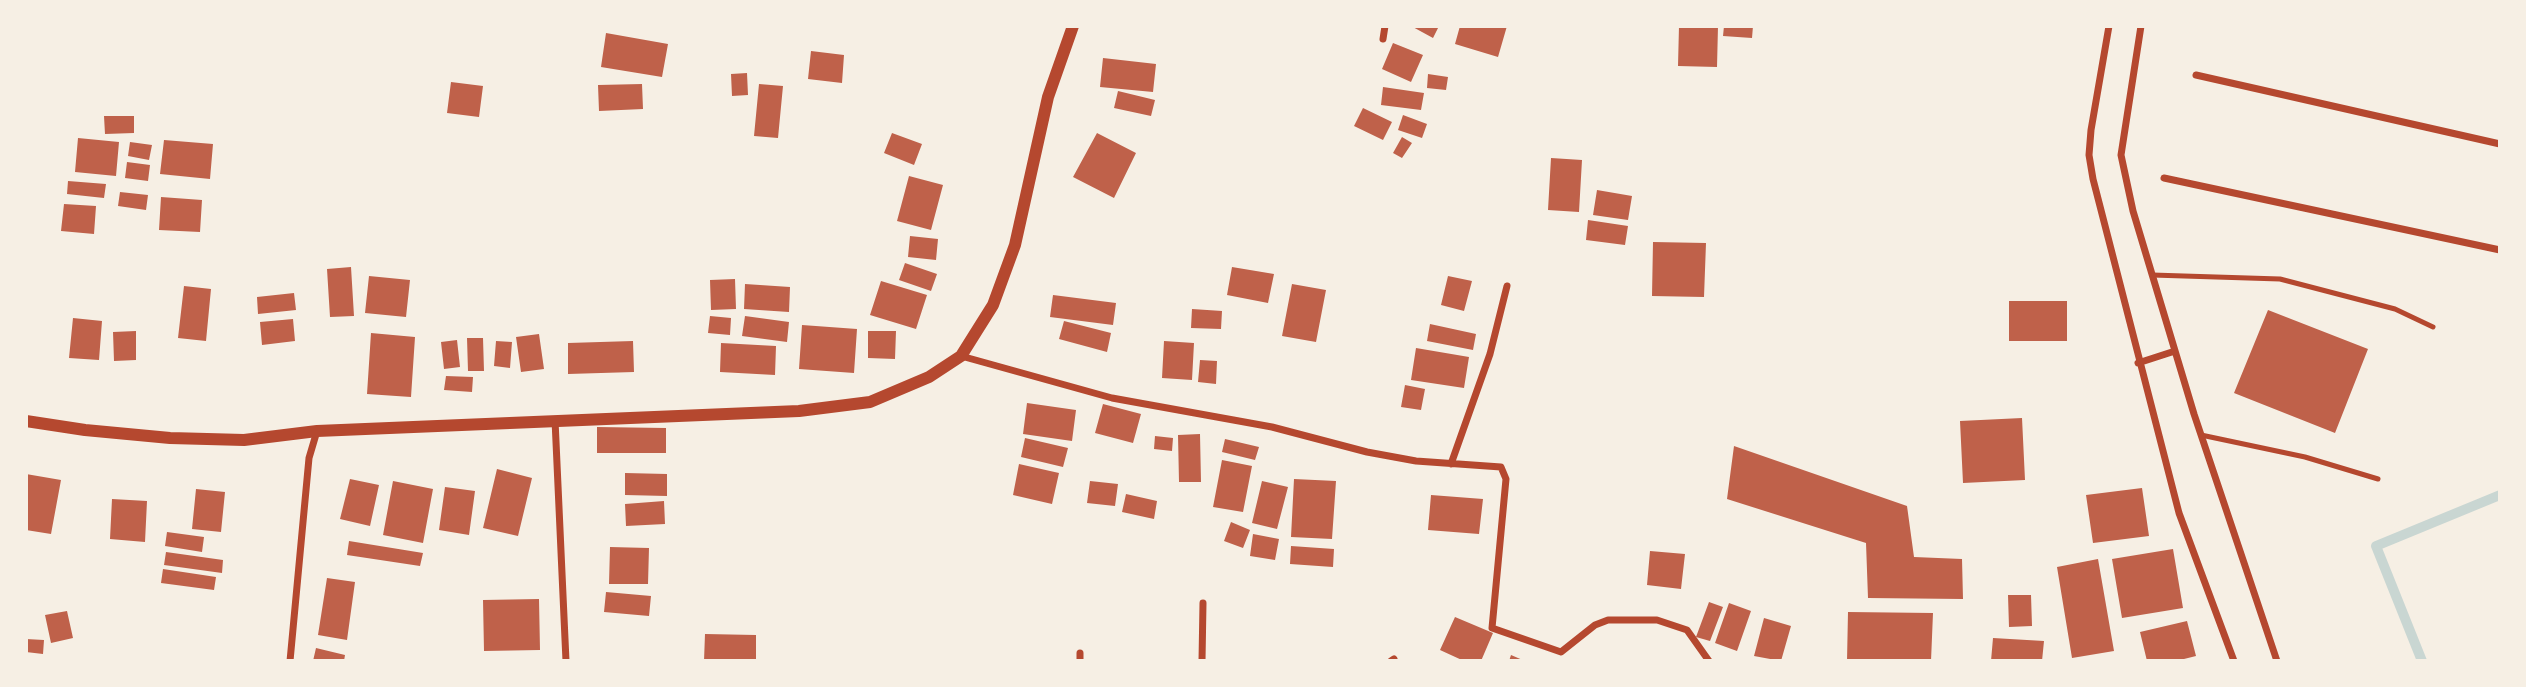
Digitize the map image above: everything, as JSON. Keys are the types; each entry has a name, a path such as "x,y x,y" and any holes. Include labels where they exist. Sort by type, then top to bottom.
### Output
{"street":[{"path":"26,421 170,438 244,440 317,431 799,411 870,402 929,377 961,356 993,305 1015,245 1048,97 1073,26"},
{"path":"1383,38 1385,26"},
{"path":"2109,26 2090,155 2138,363 2179,513 2234,661"},
{"path":"2141,26 2121,155 2133,211 2175,351 2277,661"},
{"path":"2196,75 2500,144"},
{"path":"2164,178 2500,250"},
{"path":"1451,464 1490,354 1507,286"},
{"path":"2138,363 2175,351"},
{"path":"961,356 1112,398 1272,426 1367,452 1451,464 1501,467 1505,472 1492,628 1563,652 1595,625 1608,620 1657,620 1687,630 1709,661"},
{"path":"555,420 566,661"},
{"path":"290,661 309,458 317,431"},
{"path":"1202,661 1203,603"}],"lane":[{"path":"2152,275 2280,279 2395,309 2433,327"},
{"path":"2202,435 2305,457 2378,480"}],"building":[{"path":"1411,26 1439,26 1433,38"},
{"path":"1460,26 1507,26 1498,57 1455,44"},
{"path":"1679,26 1718,26 1717,67 1678,66"},
{"path":"1724,26 1753,26 1752,38 1723,36"},
{"path":"606,33 668,44 662,77 601,67"},
{"path":"1393,43 1423,55 1411,82 1382,69"},
{"path":"811,51 844,55 842,83 808,79"},
{"path":"1103,58 1156,64 1153,92 1100,87"},
{"path":"747,73 748,95 732,96 731,74"},
{"path":"1428,74 1448,77 1446,90 1427,88"},
{"path":"451,82 483,86 479,117 447,113"},
{"path":"642,84 643,109 599,111 598,85"},
{"path":"759,84 783,86 778,138 754,136"},
{"path":"1383,87 1424,93 1421,110 1381,105"},
{"path":"1118,91 1155,100 1151,116 1114,108"},
{"path":"1363,108 1392,122 1383,140 1354,126"},
{"path":"1403,115 1427,124 1422,138 1398,130"},
{"path":"104,116 134,116 134,133 105,134"},
{"path":"892,133 922,144 914,165 884,153"},
{"path":"1097,133 1136,153 1114,198 1073,177"},
{"path":"1402,137 1412,143 1402,158 1393,153"},
{"path":"78,138 119,142 116,176 75,172"},
{"path":"164,140 213,144 210,179 160,174"},
{"path":"130,142 152,145 149,160 128,156"},
{"path":"1551,158 1582,160 1579,212 1548,210"},
{"path":"127,162 150,165 148,181 125,178"},
{"path":"909,176 943,185 931,230 897,221"},
{"path":"68,181 106,184 104,198 67,194"},
{"path":"1597,190 1632,196 1628,220 1593,215"},
{"path":"120,192 148,195 146,210 118,206"},
{"path":"161,197 202,200 200,232 159,230"},
{"path":"64,204 96,206 94,234 61,231"},
{"path":"1588,220 1628,226 1625,245 1586,240"},
{"path":"910,236 938,239 936,260 908,257"},
{"path":"1653,242 1706,243 1704,297 1652,296"},
{"path":"905,263 937,274 931,291 899,280"},
{"path":"351,267 354,316 330,317 327,269"},
{"path":"1232,267 1274,274 1268,303 1227,295"},
{"path":"369,276 410,280 406,317 365,313"},
{"path":"1448,276 1472,281 1464,311 1441,305"},
{"path":"735,279 736,309 711,310 710,280"},
{"path":"881,281 927,295 916,329 870,315"},
{"path":"745,284 790,287 789,312 744,309"},
{"path":"1292,284 1326,290 1316,342 1282,336"},
{"path":"184,286 211,289 206,341 178,338"},
{"path":"294,293 296,310 258,314 257,297"},
{"path":"1053,295 1116,303 1113,325 1050,317"},
{"path":"2009,301 2067,301 2067,341 2009,341"},
{"path":"1192,309 1222,311 1221,329 1191,328"},
{"path":"2268,310 2368,349 2335,433 2234,393"},
{"path":"710,316 731,318 730,335 708,333"},
{"path":"745,316 789,322 787,342 742,336"},
{"path":"73,318 102,321 99,360 69,358"},
{"path":"293,319 295,341 262,345 260,322"},
{"path":"1064,321 1111,333 1107,352 1059,339"},
{"path":"1430,324 1476,334 1473,350 1427,341"},
{"path":"802,325 857,329 854,373 799,369"},
{"path":"136,331 136,360 114,361 113,332"},
{"path":"868,331 896,331 895,359 868,358"},
{"path":"371,333 415,337 411,397 367,394"},
{"path":"539,334 544,369 521,372 516,337"},
{"path":"467,338 483,338 484,371 468,371"},
{"path":"457,340 460,367 444,369 441,342"},
{"path":"496,341 512,342 510,368 494,366"},
{"path":"633,341 634,372 568,374 568,343"},
{"path":"1164,341 1194,343 1192,380 1162,378"},
{"path":"721,343 776,346 775,375 720,372"},
{"path":"1416,348 1469,357 1464,388 1411,380"},
{"path":"1200,360 1217,361 1216,384 1198,382"},
{"path":"446,376 473,377 472,392 444,390"},
{"path":"1405,385 1425,389 1421,410 1401,407"},
{"path":"1027,403 1076,410 1072,441 1023,434"},
{"path":"1103,404 1141,414 1133,443 1095,433"},
{"path":"2022,418 2025,480 1963,483 1960,421"},
{"path":"597,427 666,428 666,453 597,453"},
{"path":"1200,434 1201,482 1179,482 1178,435"},
{"path":"1155,436 1173,438 1172,451 1154,449"},
{"path":"1025,438 1068,448 1063,467 1021,457"},
{"path":"1225,439 1259,447 1255,460 1222,452"},
{"path":"1734,446 1907,506 1914,557 1962,559 1963,599 1868,598 1866,543 1727,499"},
{"path":"1222,460 1252,466 1243,512 1213,507"},
{"path":"1019,464 1059,473 1052,504 1013,495"},
{"path":"497,469 532,478 518,536 483,528"},
{"path":"625,473 667,474 667,496 625,495"},
{"path":"26,474 61,480 51,534 26,530"},
{"path":"350,479 379,485 370,526 340,519"},
{"path":"1294,479 1336,481 1332,539 1291,537"},
{"path":"393,481 433,489 423,543 383,535"},
{"path":"1090,481 1118,484 1115,506 1087,503"},
{"path":"1262,481 1288,487 1277,529 1252,523"},
{"path":"445,487 475,491 469,535 439,530"},
{"path":"2142,488 2149,536 2093,543 2086,495"},
{"path":"196,489 225,492 221,532 192,529"},
{"path":"1126,494 1157,501 1154,519 1122,512"},
{"path":"1431,495 1483,499 1479,534 1428,530"},
{"path":"112,499 147,501 145,542 110,539"},
{"path":"664,501 665,524 626,526 625,504"},
{"path":"1231,522 1250,530 1243,548 1224,541"},
{"path":"167,532 204,537 202,552 165,546"},
{"path":"1253,534 1279,539 1275,560 1250,556"},
{"path":"349,541 423,553 420,566 347,555"},
{"path":"1291,546 1334,549 1333,567 1290,564"},
{"path":"610,547 649,548 648,584 609,584"},
{"path":"2173,549 2183,608 2122,618 2112,559"},
{"path":"1650,551 1685,554 1681,589 1647,585"},
{"path":"166,552 223,560 222,573 164,565"},
{"path":"2098,559 2114,651 2072,658 2057,567"},
{"path":"163,569 216,577 214,590 161,583"},
{"path":"327,578 355,582 347,640 318,635"},
{"path":"606,592 651,596 649,616 604,612"},
{"path":"2008,595 2031,595 2032,626 2009,627"},
{"path":"539,599 540,650 484,651 483,600"},
{"path":"1709,602 1723,607 1710,641 1696,637"},
{"path":"1729,603 1751,611 1737,651 1715,643"},
{"path":"67,611 73,638 51,643 45,615"},
{"path":"1848,612 1933,613 1931,661 1847,661"},
{"path":"1455,617 1493,633 1481,661 1464,661 1440,650"},
{"path":"1764,618 1791,626 1781,661 1754,656"},
{"path":"2187,621 2196,656 2176,661 2147,661 2140,632"},
{"path":"705,634 756,635 756,661 704,661"},
{"path":"1993,638 2044,641 2042,661 1991,661"},
{"path":"26,639 44,640 43,654 26,652"},
{"path":"316,648 345,655 344,661 313,661"},
{"path":"1511,655 1525,661 1509,661"}],"waterway":[{"path":"2422,661 2376,546 2500,495"}]}
